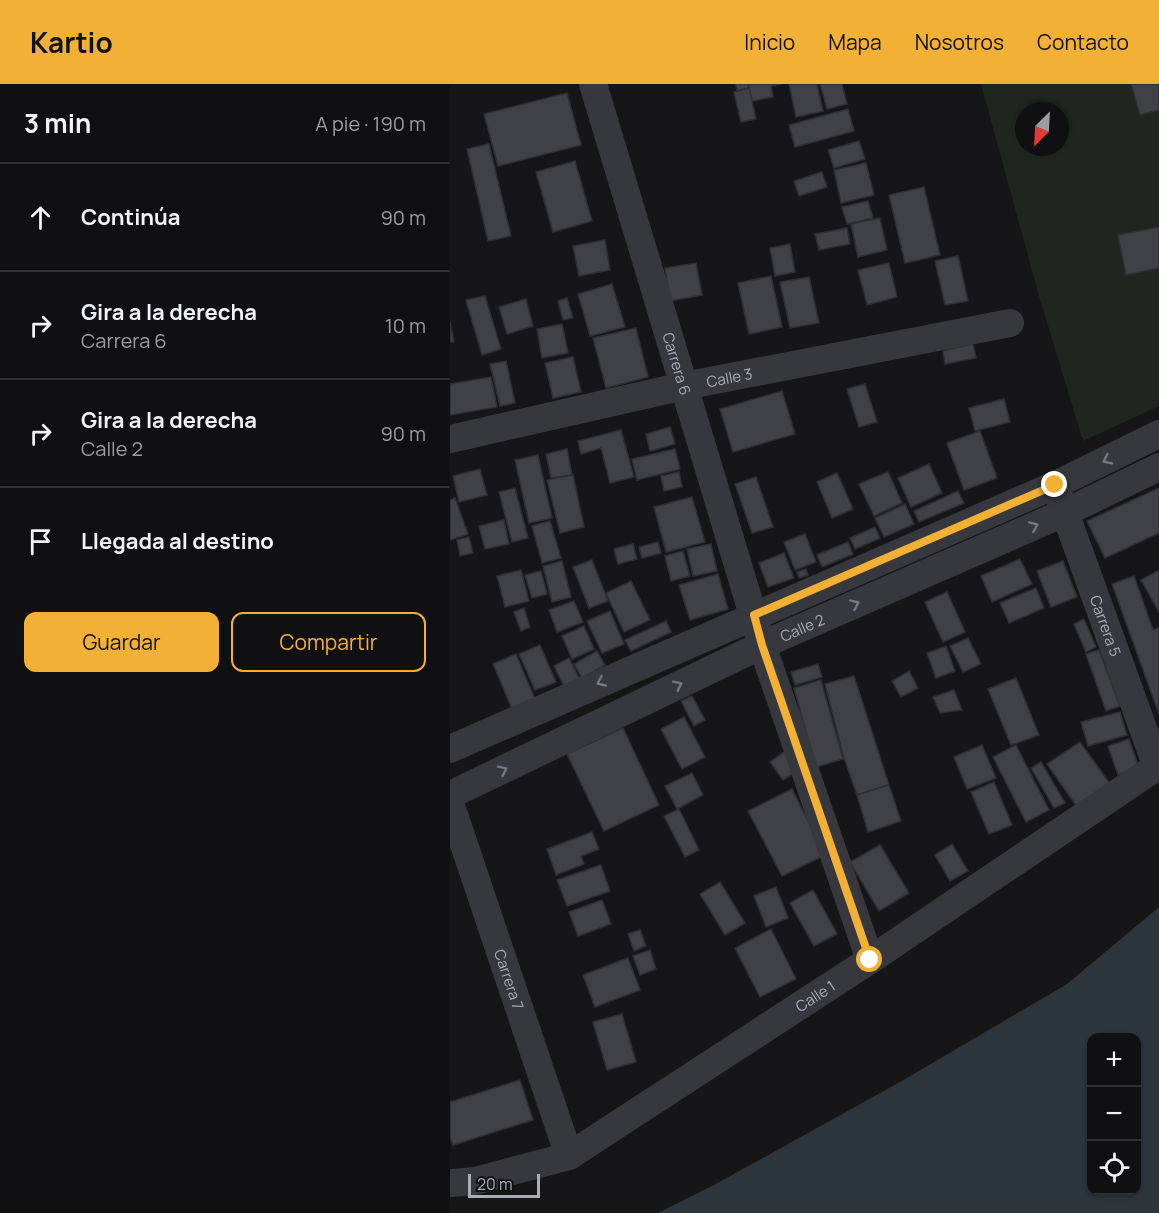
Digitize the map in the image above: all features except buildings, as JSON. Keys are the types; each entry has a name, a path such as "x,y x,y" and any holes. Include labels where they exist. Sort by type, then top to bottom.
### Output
{"street":[{"name":"Carrera 6","path":"593,84 762,645 870,960"},
{"name":"Calle 3","path":"450,439 684,386 1010,323"},
{"name":"Calle 2","path":"450,749 1055,485 1159,434"},
{"name":"Calle 2","path":"450,795 762,645 1064,513 1159,467"},
{"name":"Carrera 5","path":"1055,485 1158,766"},
{"name":"Calle 1","path":"450,1183 475,1180 569,1156 870,960 1158,766"},
{"name":"Carrera 7","path":"450,803 569,1156"}],"shaded area":[{"path":"981,84 1159,84 1159,406 1083,441 1039,296"},
{"path":"1159,907 1159,1213 658,1213 714,1185 900,1082 1067,984"}],"route":[{"path":"870,960 762,645 754,615 1055,485"}]}
